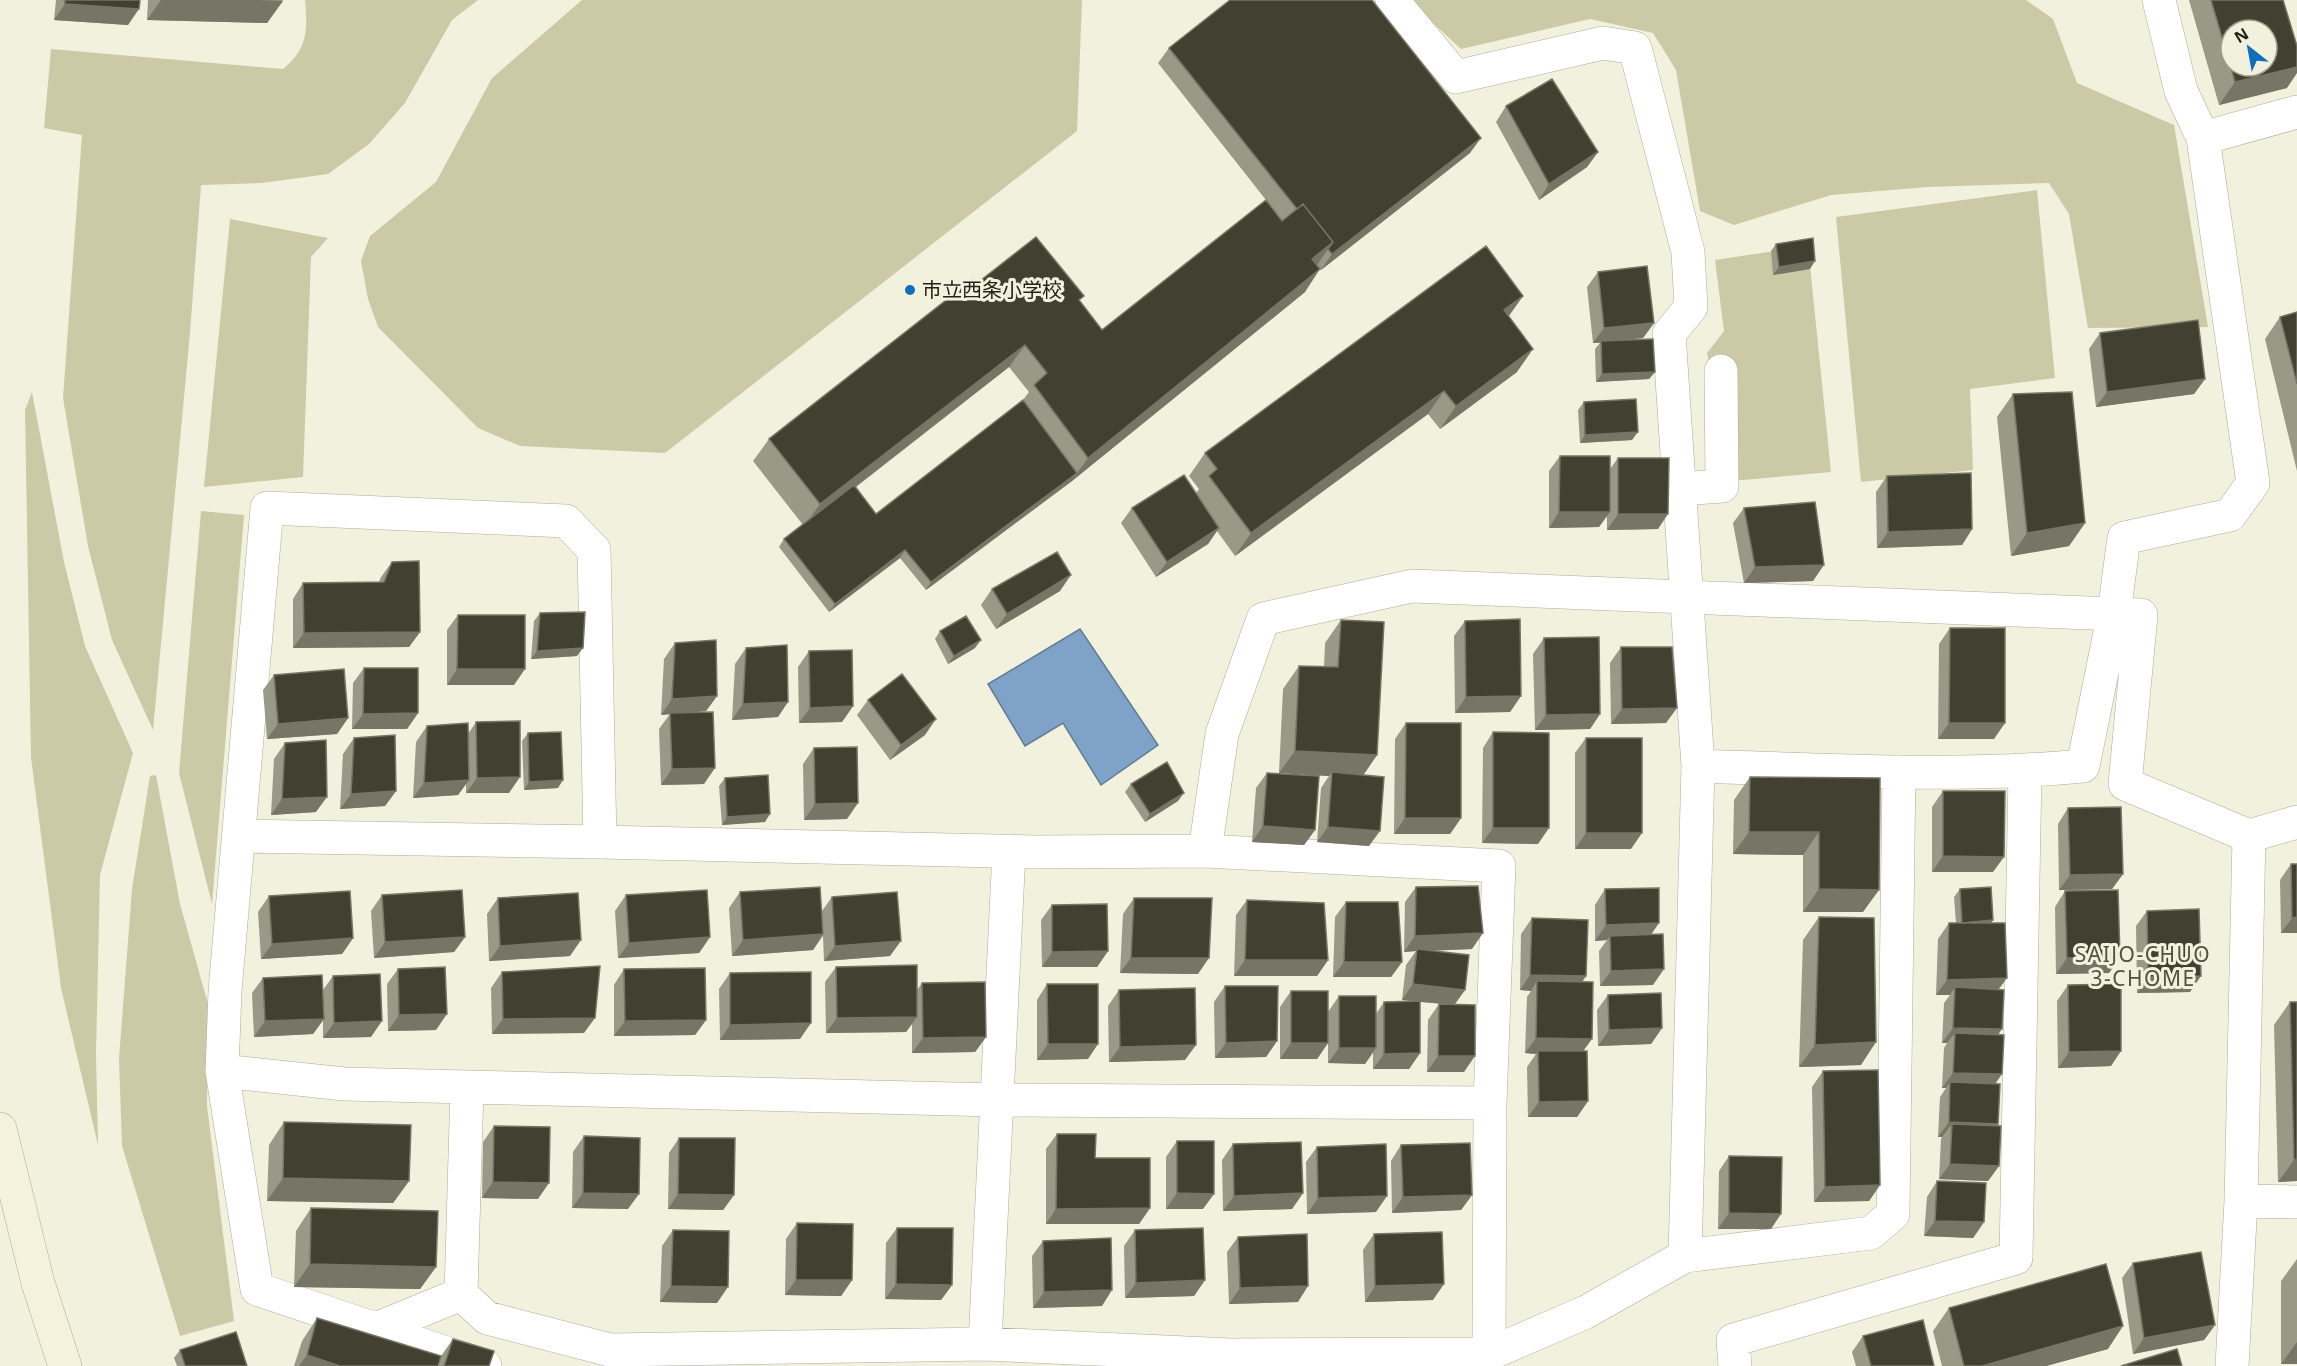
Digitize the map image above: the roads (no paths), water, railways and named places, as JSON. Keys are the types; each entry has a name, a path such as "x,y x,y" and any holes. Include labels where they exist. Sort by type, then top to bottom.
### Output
{"main road":[{"path":"0,1129 38,1283 65,1366"}],"street":[{"path":"1392,0 1456,77 1603,44 1635,48 1688,252 1691,307 1669,334 1698,766 1685,1256"},
{"path":"1698,766 1899,772 2025,772 2083,766 2114,613 2124,538 2230,515 2253,483 2203,138 2181,91 2159,0"},
{"path":"2203,138 2297,112"},
{"path":"1680,489 1722,486 1721,371"},
{"path":"485,1366 257,1289 222,1071 225,991 267,508 566,521 594,550 600,842"},
{"path":"1205,851 1222,734 1263,619 1412,586 1685,599 2141,615 2125,784 2249,836 2297,822"},
{"path":"467,1086 461,1294 487,1318 610,1350 985,1344 1231,1355 1489,1354 1586,1312 1685,1256 1871,1233 1893,1214 1899,772"},
{"path":"1735,1366 1733,1340 2016,1258 2025,772"},
{"path":"240,836 1009,851 1205,851 1499,866 1490,1104 1489,1354"},
{"path":"2232,1366 2241,1201 2249,836"},
{"path":"985,1344 1009,851"},
{"path":"222,1071 344,1084 996,1100 1490,1104"},
{"path":"2241,1201 2297,1202"},
{"path":"376,1329 461,1294"}],"water":[{"path":"1080,629 1158,745 1101,785 1063,723 1025,746 988,684"}],"place":[{"name":"市立西条小学校","path":"910,290"}],"district":[{"name":"SAIJO-CHUO 3-CHOME","path":"2143,967"}]}
